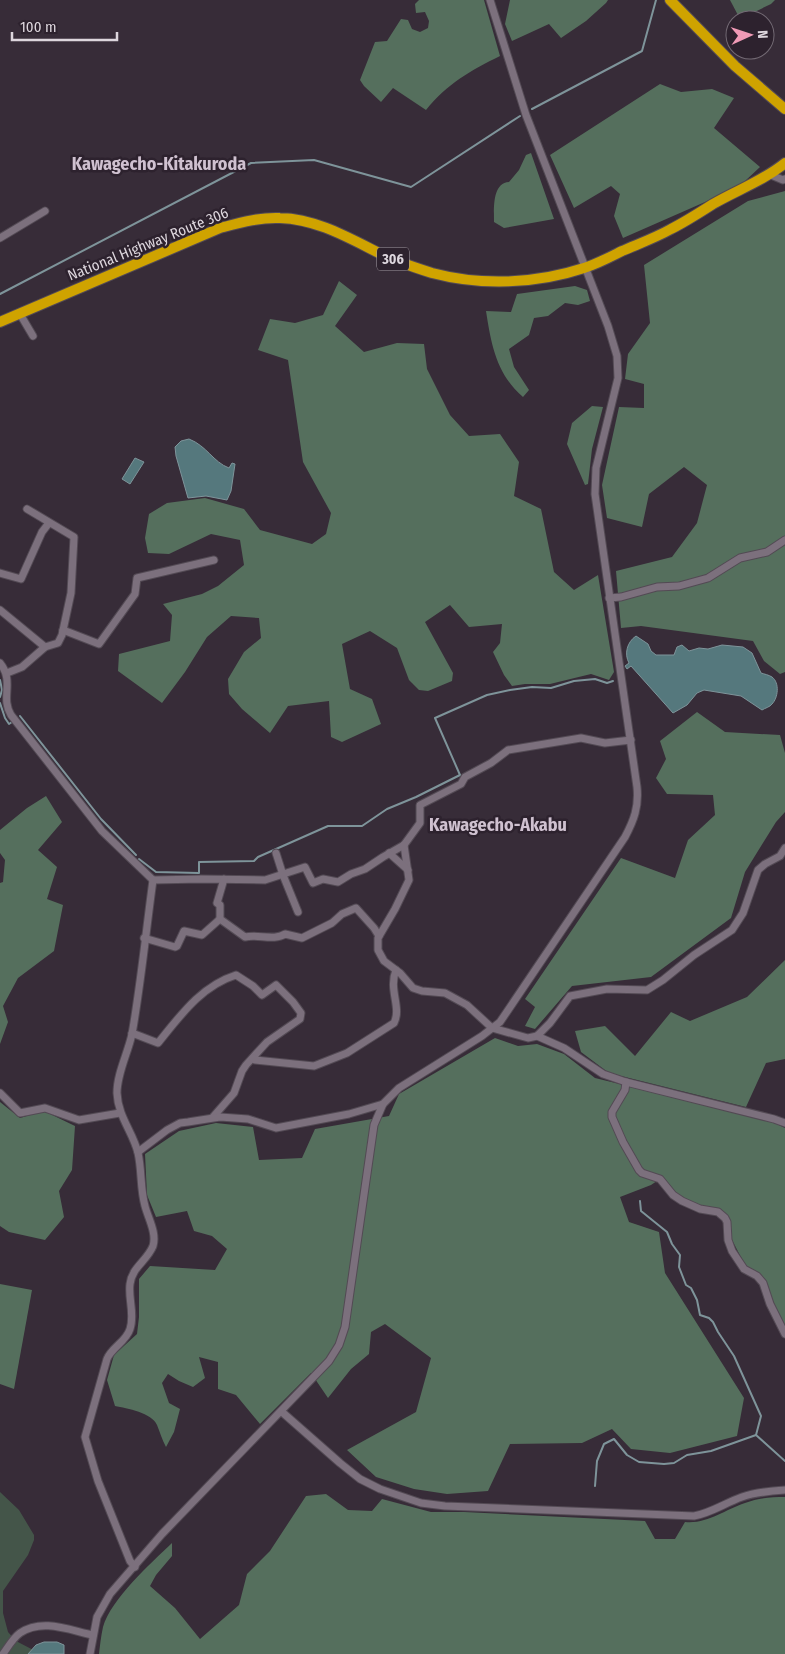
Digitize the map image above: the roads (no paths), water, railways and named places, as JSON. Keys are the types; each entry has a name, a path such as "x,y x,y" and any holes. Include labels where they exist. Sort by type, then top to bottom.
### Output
{"highway":[{"path":"671,2 735,66 785,109"},
{"name":"National Highway Route 306","path":"0,322 220,228 271,218 296,219 312,223 338,232 381,254 408,265 456,278 512,281 554,275 585,268 670,230 716,203 771,175 785,164"}],"street":[{"path":"90,1654 92,1635 97,1617 105,1600 162,1534 282,1412 335,1354 343,1336 352,1284 374,1125 383,1104 405,1084 500,1022 632,824 638,802 631,740 595,494 596,468 616,387 619,366 614,344 526,115 490,0"},
{"path":"771,175 785,179"},
{"path":"0,238 46,211"},
{"path":"20,314 33,336"},
{"path":"7,673 22,667 45,647 58,643 63,630 71,593 74,537 27,509"},
{"path":"0,573 21,579 42,532 49,523"},
{"path":"610,598 621,597 657,587 679,586 708,578 740,558 767,552 785,540"},
{"path":"63,630 99,644 135,594 137,578 214,560"},
{"path":"0,610 45,647"},
{"path":"0,664 7,673 6,703 11,715 102,830 153,880 265,880 306,866 313,883 323,879 338,882 351,874 365,870 404,846 420,823 420,804 461,784 466,777 491,764 508,750 581,738 605,743 631,740"},
{"path":"404,846 409,880 385,928 379,936 378,944 384,961 400,972 413,988 422,991 445,993 467,1005 492,1028 528,1038 538,1036 570,996 584,992 614,989 647,990 663,980 694,955 725,936 732,930 743,914 758,870 780,856 785,848"},
{"path":"276,853 282,875 298,912"},
{"path":"389,854 408,870"},
{"path":"144,938 175,947 184,931 202,935 220,919 220,905 217,903 224,879"},
{"path":"135,1567 130,1561 98,1481 85,1437 107,1358 130,1330 132,1317 129,1292 131,1278 137,1266 150,1251 154,1243 154,1234 143,1198 138,1152 120,1113 117,1090 132,1033 153,880"},
{"path":"220,919 245,937 257,935 281,937 285,934 302,938 332,923 342,914 356,908 379,936"},
{"path":"253,1058 256,1060 314,1066 355,1048 396,1021 392,984 396,970"},
{"path":"132,1033 158,1043 183,1013 209,988 236,975 253,986 262,995 276,985 293,1002 301,1013 298,1022 266,1042 242,1071 234,1093 212,1117"},
{"path":"538,1036 564,1048 603,1074 626,1082 785,1123"},
{"path":"626,1082 625,1090 612,1112 612,1117 623,1142 639,1170 642,1173 660,1179 673,1195 682,1201 700,1209 718,1212 725,1218 732,1252 744,1269 757,1276 763,1283 770,1304 785,1334"},
{"path":"0,1093 20,1113 45,1108 79,1120 120,1113"},
{"path":"138,1152 180,1123 212,1117 248,1119 276,1128 349,1114 383,1104"},
{"path":"282,1412 360,1479 380,1489 426,1504 694,1516 710,1512 747,1495 785,1490"},
{"path":"3,1654 17,1636 34,1626 53,1626 92,1635"}],"waterway":[{"path":"532,109 642,51 656,0"},
{"path":"0,294 251,163 314,160 411,187 520,116"},
{"path":"139,859 156,872 199,873 199,862 254,861 258,857 328,826 362,826 387,809 460,775 435,718 487,695 510,690 532,687 551,688 574,681 595,679 607,683 613,681"},
{"path":"0,680 2,690 0,697"},
{"path":"0,703 5,718 9,724 12,722"},
{"path":"20,716 101,819 136,855"},
{"path":"640,1201 641,1211 667,1232 672,1244 680,1255 679,1267 686,1285 691,1288 697,1300 700,1315 709,1318 713,1322 734,1356 761,1416 756,1435 785,1461"},
{"path":"595,1486 597,1461 604,1444 614,1439 627,1455 639,1462 664,1464 674,1463 687,1455 711,1451 756,1435"}],"district":[{"name":"Kawagecho-Kitakuroda","path":"159,164"},
{"name":"Kawagecho-Akabu","path":"498,825"}]}
